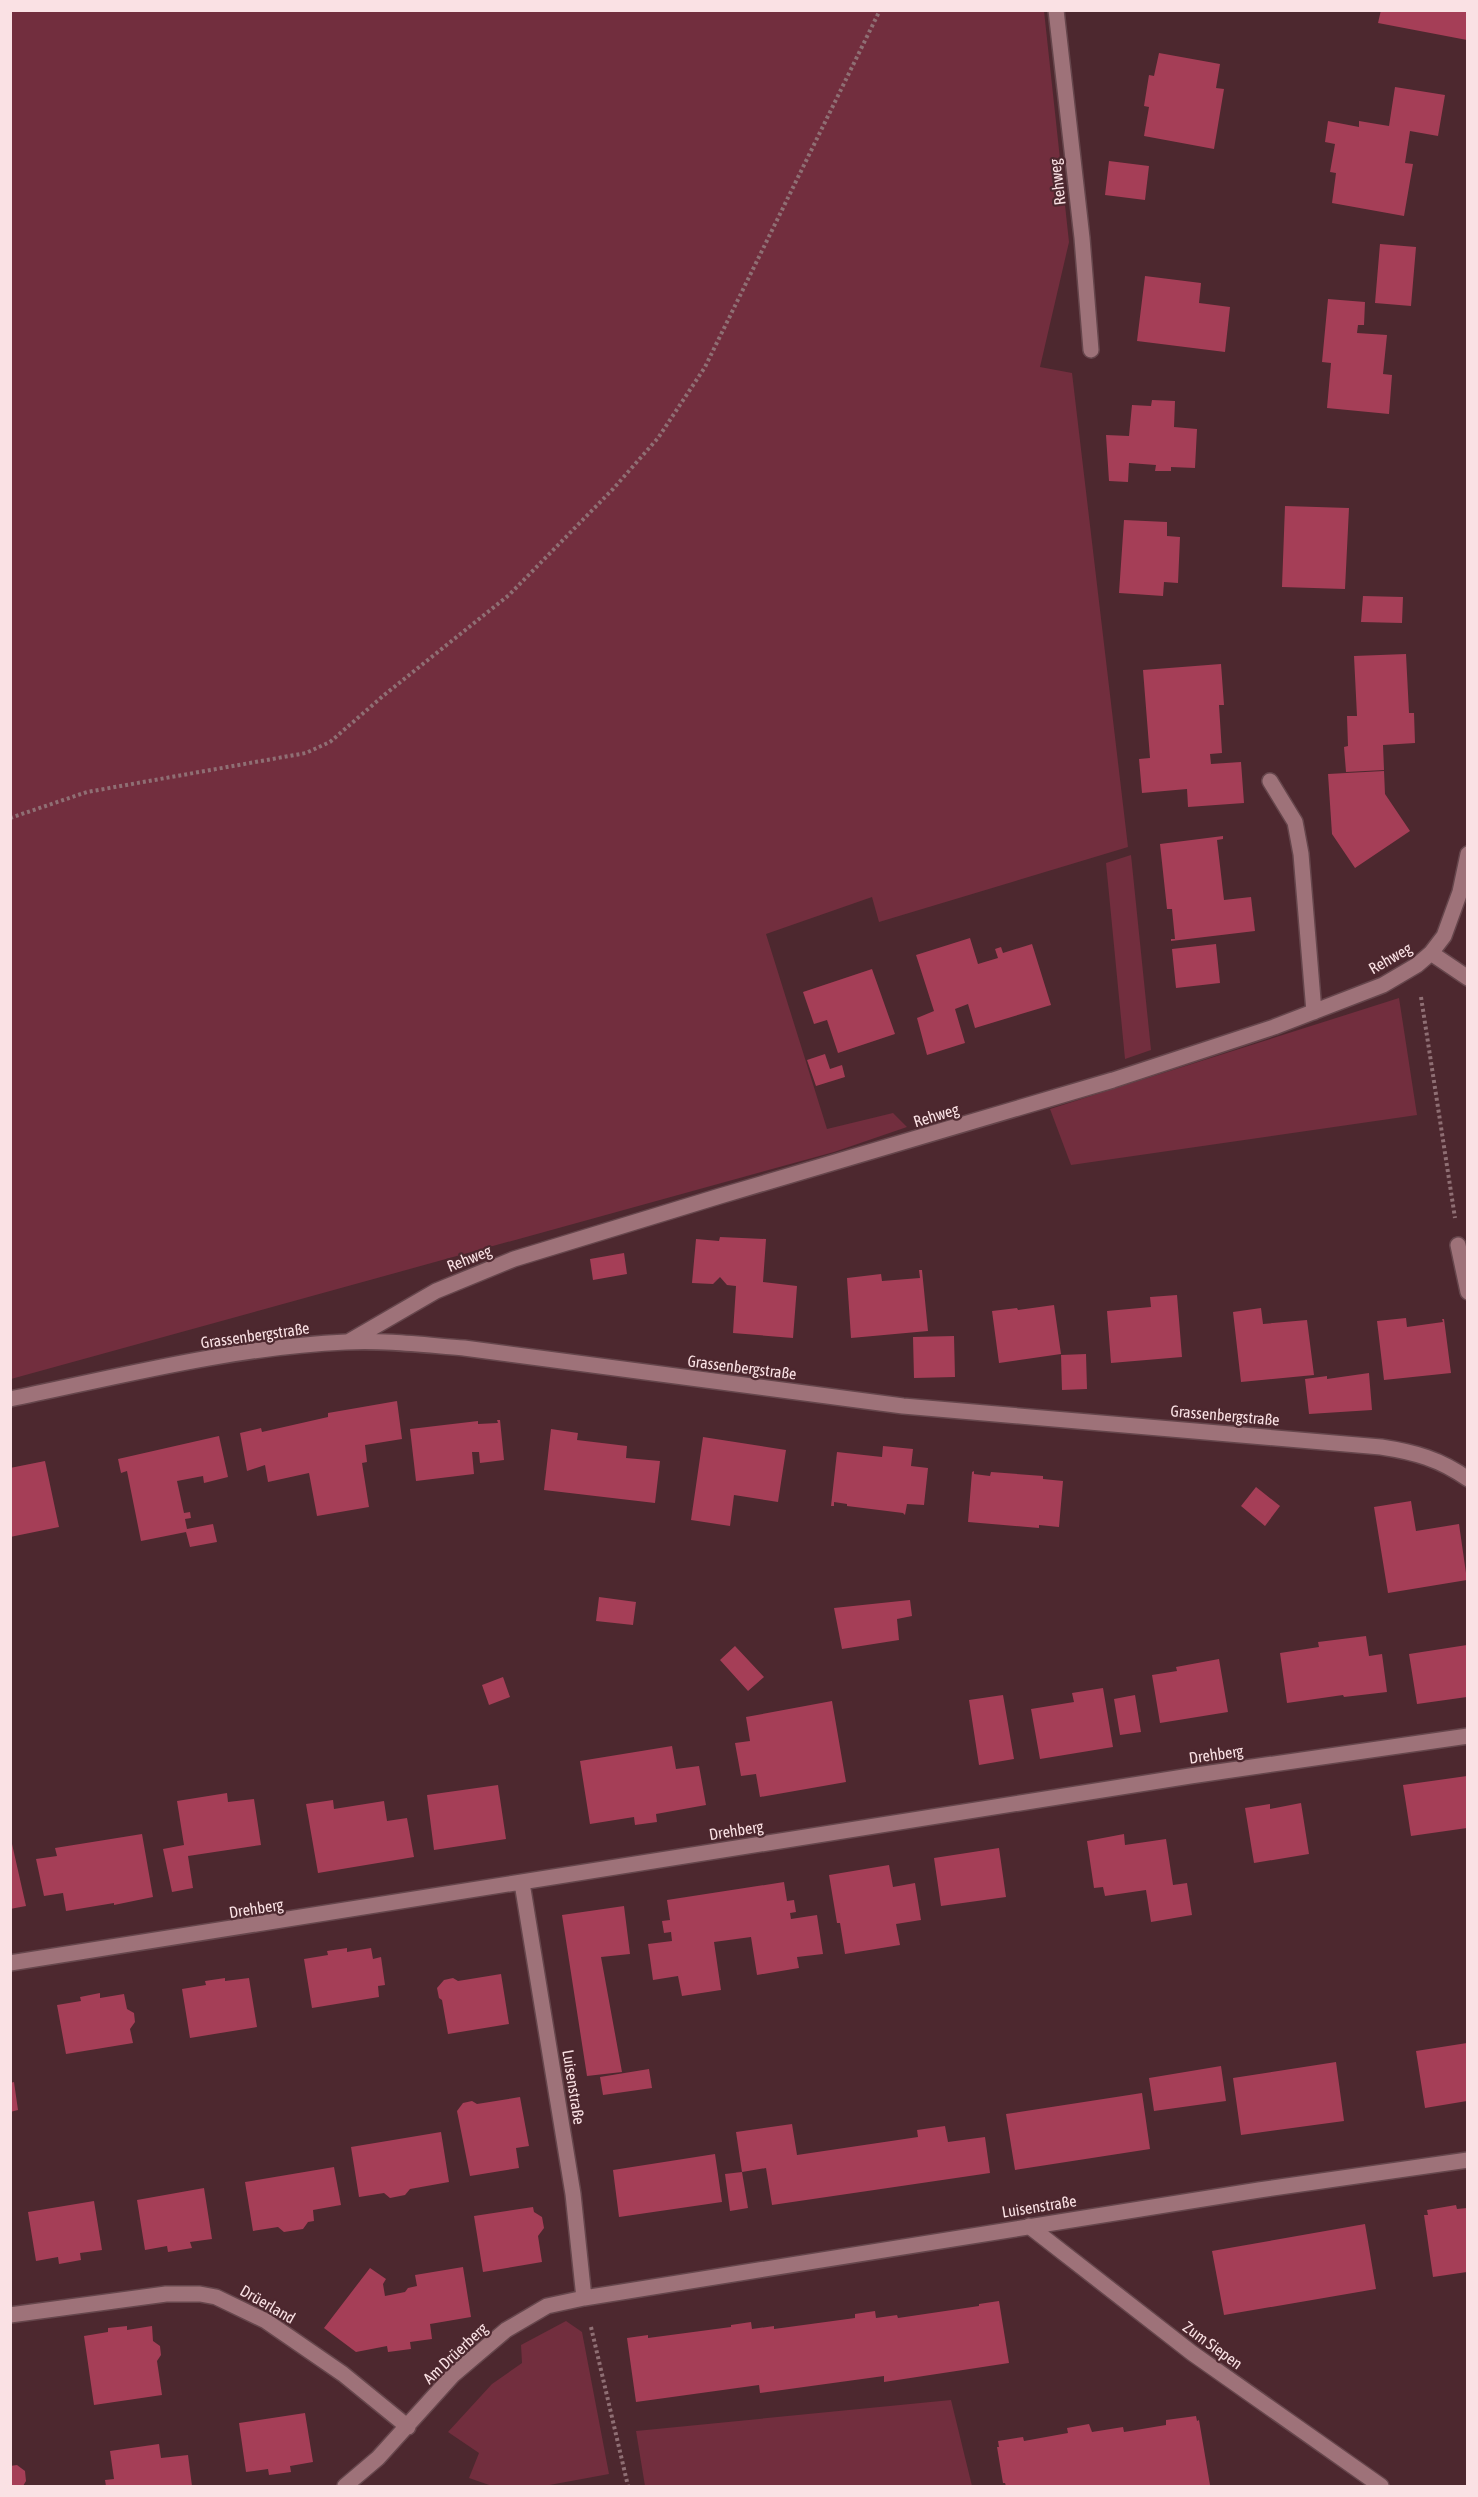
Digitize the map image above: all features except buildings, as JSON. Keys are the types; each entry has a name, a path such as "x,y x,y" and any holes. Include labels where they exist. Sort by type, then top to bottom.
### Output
{"street":[{"name":"Rehweg","path":"1056,10 1082,238 1091,350"},
{"path":"1270,781 1295,822 1301,855 1314,1012"},
{"name":"Rehweg","path":"347,1342 436,1292 514,1259 1113,1080 1314,1012 1383,985 1417,965 1431,953 1450,924 1460,892 1467,854"},
{"path":"1431,953 1467,978"},
{"path":"1458,1245 1467,1292"},
{"name":"Grassenbergstraße","path":"10,1399 272,1348 347,1342 464,1348 903,1406 1381,1447 1410,1451 1432,1458 1467,1479"},
{"name":"Drehberg","path":"10,1964 1190,1776 1467,1736"},
{"name":"Luisenstraße","path":"522,1883 573,2194 584,2298"},
{"name":"Luisenstraße","path":"617,2292 1029,2226 1467,2160"},
{"name":"Zum Siepen","path":"1029,2226 1192,2353 1381,2487"},
{"name":"Am Drüerberg","path":"345,2487 408,2427 453,2374 506,2330 548,2306 617,2292"},
{"name":"Drüerland","path":"10,2315 166,2294 192,2293 216,2296 233,2303 275,2328 343,2374 408,2427"}],"path":[{"path":"10,818 87,792 306,753 330,742 383,696 509,595 585,520 636,464 658,438 705,367 880,10"},
{"path":"1425,1022 1458,1245"},
{"path":"584,2298 628,2487"}],"shaded area":[{"path":"10,11 1044,11 1069,242 1040,367 1072,373 1128,847 879,922 872,897 766,934 827,1129 893,1113 907,1127 834,1152 11,1379"},
{"path":"1131,855 1151,1050 1125,1059 1106,863"},
{"path":"1399,998 1417,1115 1071,1165 1050,1109"},
{"path":"566,2321 582,2332 609,2474 544,2486 492,2486 469,2478 479,2453 448,2432 492,2384 522,2363 521,2345"},
{"path":"951,2400 972,2486 645,2486 636,2431"}]}
